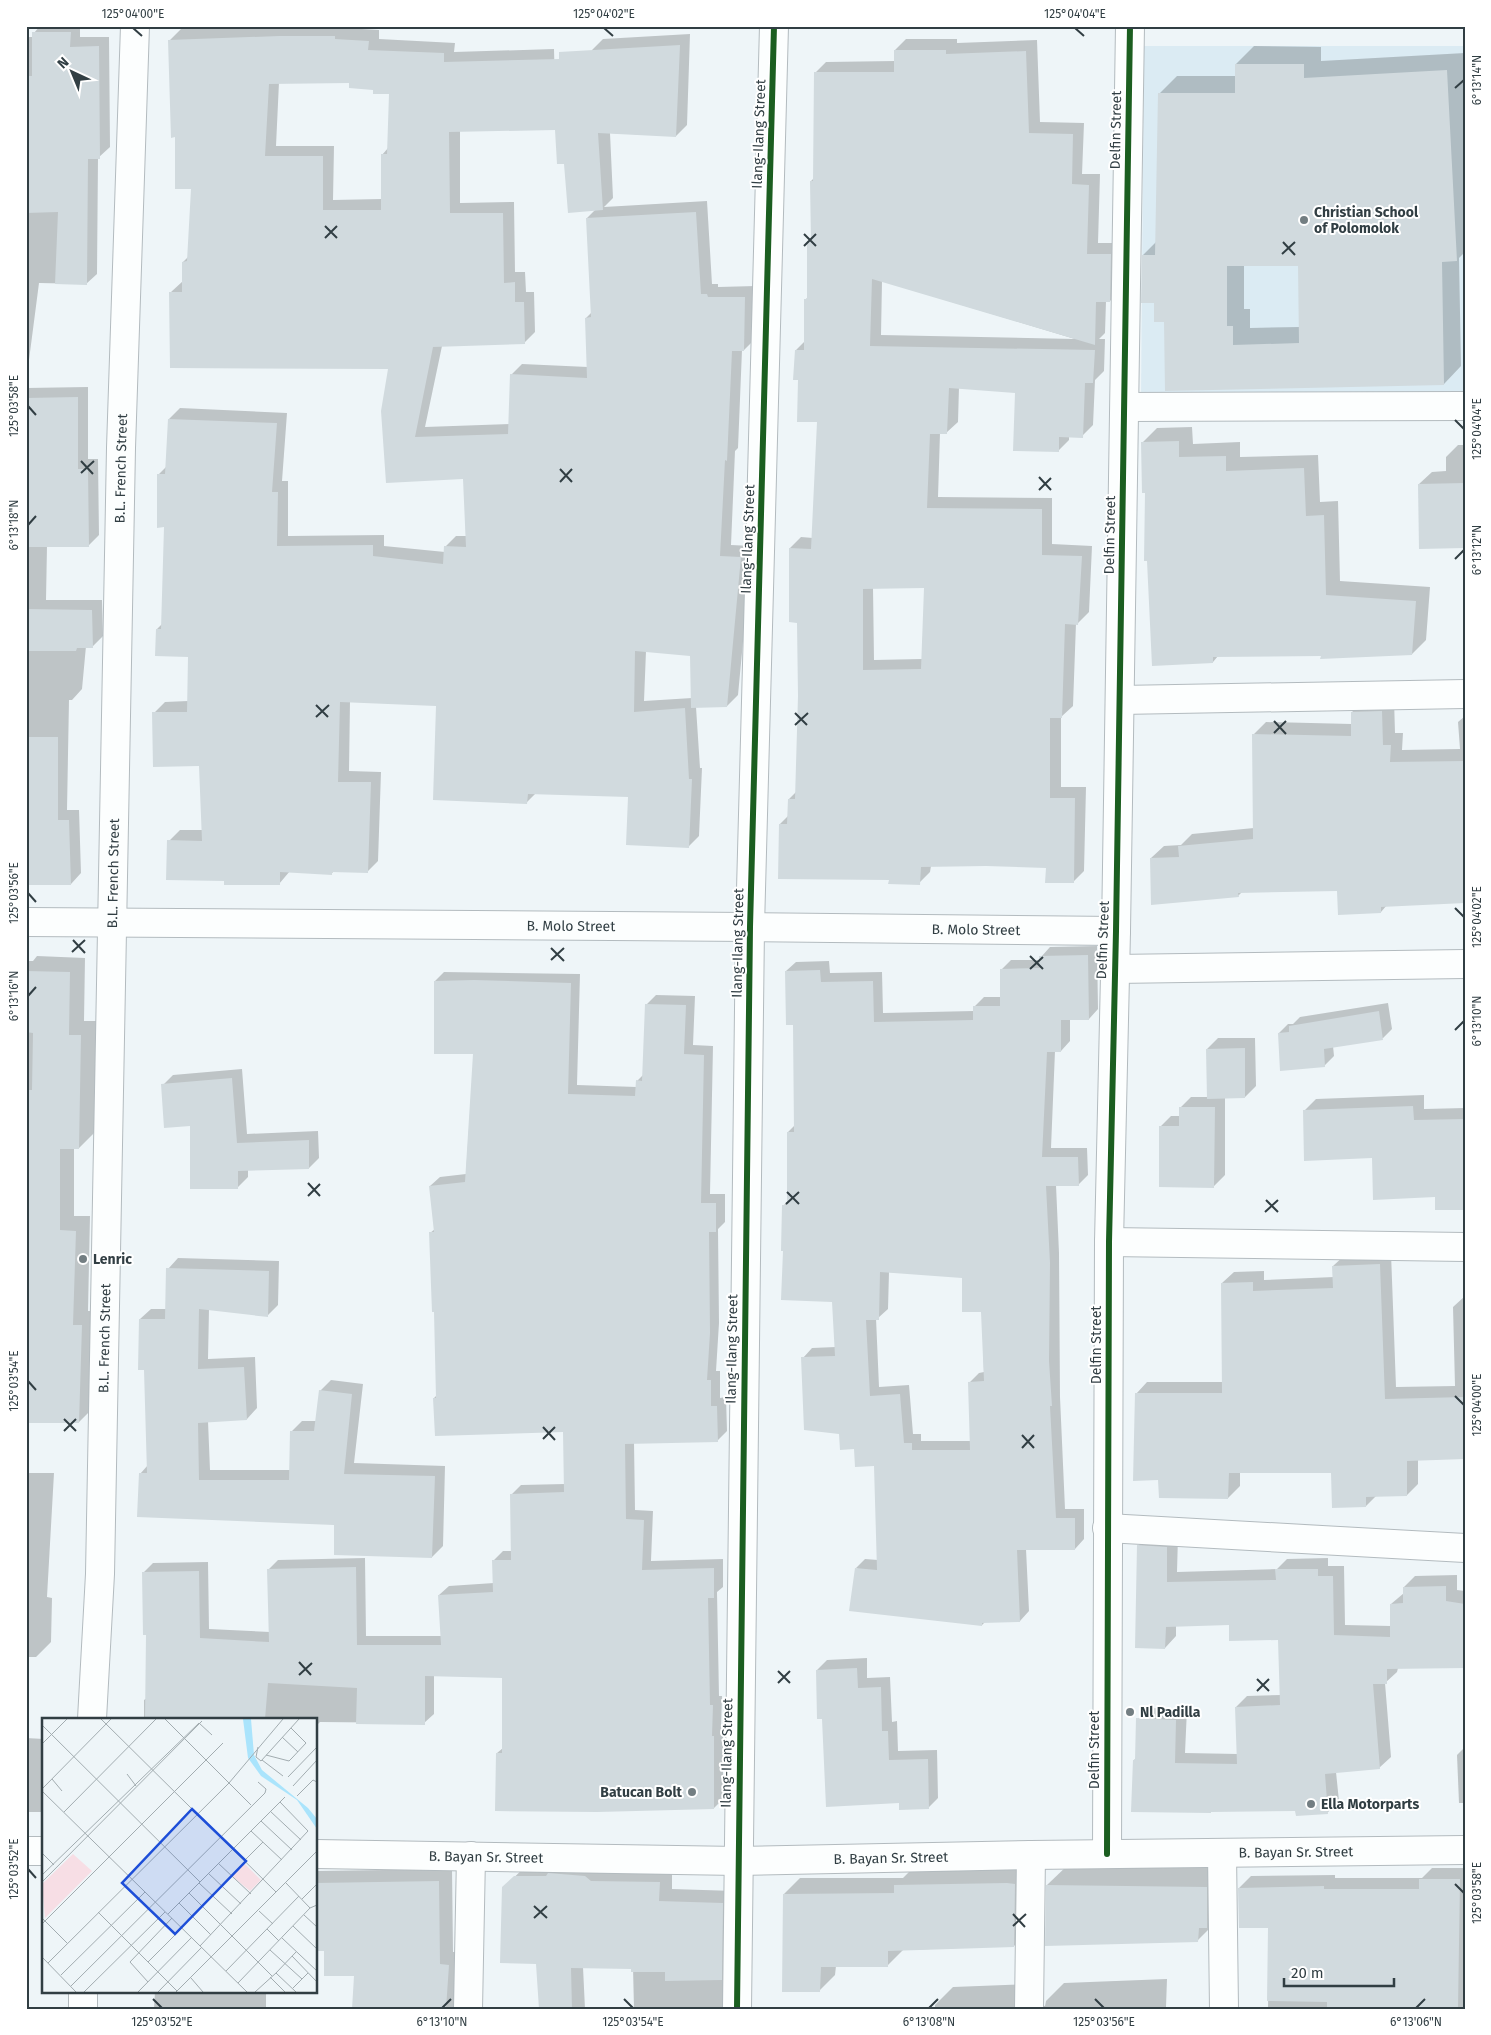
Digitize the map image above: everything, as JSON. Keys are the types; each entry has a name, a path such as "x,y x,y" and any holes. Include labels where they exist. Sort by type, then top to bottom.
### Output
{"street":[{"name":"B.L. French Street","path":"92,1718 100,1565 121,448 134,26"},
{"name":"Ilang-Ilang Street","path":"736,2009 750,926 774,26"},
{"name":"Delfin Street","path":"1107,1854 1109,1242 1120,700 1130,26"},
{"path":"1124,406 1465,406"},
{"path":"1120,700 1465,694"},
{"name":"B. Molo Street","path":"26,922 112,924 750,926 1116,931"},
{"path":"1114,968 1465,964"},
{"path":"1109,1242 1465,1247"},
{"path":"1107,1528 1465,1548"},
{"name":"B. Bayan Sr. Street","path":"318,1854 738,1861 1032,1855 1465,1850"},
{"path":"26,1851 42,1851"},
{"path":"1222,1853 1224,2009"},
{"path":"1029,2009 1032,1855"},
{"path":"468,2009 471,1856"},
{"path":"82,1992 83,2009"}],"shaded area":[{"name":"Christian School of Polomolok","path":"1144,46 1465,46 1465,395 1141,399"}],"building":[{"path":"32,32 71,32 70,47 99,46 100,159 88,159 87,285 55,284 58,212 26,213 29,106 26,106 26,76 32,76"},
{"path":"335,36 335,39 369,41 368,50 444,53 444,62 559,59 559,52 680,45 676,137 598,133 603,210 568,213 564,164 557,164 555,130 449,132 450,213 503,213 504,283 515,282 515,302 524,302 525,344 433,347 415,437 508,434 510,374 587,378 585,318 591,317 586,218 696,212 701,294 707,294 708,297 745,297 744,351 732,351 720,556 741,557 727,707 691,708 690,656 635,651 634,712 685,708 689,779 692,779 689,848 626,845 628,797 528,794 527,804 433,800 436,706 340,702 338,782 371,782 368,873 332,872 332,875 280,872 280,885 224,885 224,881 166,880 167,840 202,841 199,766 153,767 152,712 187,712 188,657 155,656 156,629 161,629 164,527 157,528 157,474 165,474 168,419 277,423 272,492 278,492 277,546 373,545 373,556 443,564 444,546 466,547 463,479 386,483 381,411 388,369 170,368 169,292 182,292 182,262 187,261 191,189 175,189 175,137 171,138 168,40","holes":["349,83 349,88 373,90 373,94 389,94 387,154 381,154 381,210 323,210 323,156 265,156 269,84"]},
{"path":"894,50 946,50 946,54 1026,51 1029,133 1073,134 1072,184 1089,185 1087,254 1111,254 1110,302 1096,302 1095,345 872,279 870,346 1095,350 1093,383 1085,383 1083,438 1059,437 1059,452 1013,451 1015,393 949,388 947,434 930,434 927,508 1042,509 1042,555 1082,556 1078,625 1065,624 1062,718 1050,718 1050,798 1075,798 1074,883 1045,883 1046,868 986,866 921,867 920,885 888,884 889,880 778,879 779,824 787,824 788,799 795,799 798,696 797,623 789,622 789,548 811,549 817,422 797,422 798,380 793,380 795,350 804,350 804,299 807,299 807,241 811,241 810,181 813,181 814,72 894,72","holes":["924,588 921,669 863,670 863,589"]},
{"name":"Christian School of Polomolok","path":"1235,64 1304,64 1304,78 1447,70 1457,261 1442,262 1444,385 1165,391 1164,322 1154,322 1154,303 1141,303 1142,255 1155,255 1158,93 1235,93","holes":["1227,266 1298,266 1299,343 1233,345 1233,326 1227,326"]},
{"path":"78,397 78,469 88,469 89,547 26,547 26,398"},
{"path":"1179,441 1179,457 1226,456 1226,471 1304,468 1306,516 1324,515 1326,595 1416,601 1412,655 1320,659 1321,656 1213,657 1213,663 1152,666 1147,561 1144,561 1145,493 1142,493 1141,442"},
{"path":"1465,483 1465,548 1419,549 1418,484"},
{"path":"26,609 92,610 93,648 77,648 76,651 26,651"},
{"path":"1382,711 1383,745 1391,745 1390,762 1465,761 1465,903 1381,907 1381,913 1338,915 1337,891 1238,893 1239,897 1151,905 1150,858 1179,857 1178,846 1253,839 1252,734 1351,736 1351,712"},
{"path":"26,737 58,737 58,820 69,820 71,885 28,885"},
{"path":"1088,955 1089,1020 1061,1020 1061,1052 1047,1052 1042,1157 1078,1157 1079,1186 1046,1186 1050,1263 1049,1361 1052,1406 1050,1406 1056,1518 1075,1518 1075,1550 1017,1550 1020,1622 982,1623 982,1626 849,1611 855,1568 877,1570 874,1466 855,1467 854,1449 840,1450 839,1434 804,1430 801,1357 835,1356 832,1302 781,1300 782,1205 787,1205 787,1132 794,1132 793,1025 786,1025 785,971 820,970 821,982 873,981 874,1022 973,1020 973,1006 1000,1006 1000,969 1040,968 1039,956","holes":["880,1272 962,1278 962,1312 981,1312 984,1381 968,1382 970,1450 912,1450 912,1443 904,1443 900,1394 870,1396 866,1320 879,1320"]},
{"path":"26,971 70,972 69,1035 81,1035 79,1149 60,1149 60,1230 76,1231 73,1325 82,1325 79,1423 26,1423 26,1090 32,1090 33,1033 26,1032"},
{"path":"474,980 571,983 568,1094 635,1096 636,1080 642,1081 645,1004 686,1005 684,1054 704,1055 701,1203 716,1203 716,1232 709,1232 710,1333 707,1380 711,1380 711,1406 717,1406 718,1442 625,1444 626,1519 644,1520 642,1570 714,1568 714,1598 708,1598 710,1705 713,1705 712,1736 714,1736 714,1809 597,1812 495,1811 496,1753 502,1753 502,1678 425,1676 425,1725 356,1724 357,1688 268,1683 265,1718 145,1718 146,1635 143,1635 142,1572 199,1571 200,1638 269,1642 267,1569 356,1567 357,1645 441,1645 438,1595 493,1592 492,1560 511,1560 510,1494 564,1492 563,1432 435,1436 433,1398 436,1398 434,1312 432,1312 429,1232 434,1232 429,1186 465,1182 473,1054 434,1054 434,981"},
{"path":"1379,1011 1383,1040 1324,1049 1325,1067 1280,1071 1278,1033 1289,1032 1289,1026"},
{"path":"1245,1048 1245,1098 1207,1099 1206,1049"},
{"path":"232,1078 237,1143 309,1140 309,1169 238,1171 238,1189 190,1189 190,1126 164,1128 161,1084"},
{"path":"1413,1106 1414,1120 1465,1119 1465,1210 1435,1210 1435,1197 1373,1200 1372,1158 1304,1161 1303,1110"},
{"path":"1179,1107 1215,1107 1214,1188 1159,1187 1159,1126 1179,1126"},
{"path":"1380,1264 1385,1399 1465,1397 1465,1459 1407,1461 1407,1496 1366,1497 1366,1507 1332,1508 1331,1473 1229,1473 1228,1499 1159,1498 1158,1480 1133,1481 1135,1393 1222,1393 1221,1283 1253,1282 1253,1291 1333,1288 1332,1266"},
{"path":"166,1268 269,1271 268,1317 199,1309 198,1369 244,1367 247,1420 198,1423 199,1480 289,1480 290,1431 314,1431 319,1390 352,1394 344,1474 435,1476 432,1558 334,1555 334,1525 137,1517 139,1473 147,1473 144,1370 138,1370 139,1319 165,1319"},
{"path":"1137,1545 1167,1547 1167,1582 1276,1580 1275,1569 1318,1569 1318,1576 1333,1576 1334,1635 1390,1637 1390,1604 1403,1603 1403,1587 1446,1586 1446,1601 1465,1604 1465,1668 1387,1669 1387,1684 1373,1684 1380,1769 1325,1774 1328,1814 1296,1816 1295,1811 1131,1812 1136,1718 1176,1720 1175,1763 1237,1764 1235,1707 1280,1705 1278,1640 1229,1641 1229,1625 1166,1627 1165,1649 1135,1648"},
{"path":"857,1668 858,1688 881,1687 882,1731 888,1731 889,1760 928,1759 929,1809 899,1810 899,1803 826,1807 822,1719 817,1719 816,1670"},
{"path":"548,1873 585,1876 591,1881 660,1882 659,1901 723,1903 722,1980 665,1981 665,1972 631,1972 631,1969 571,1968 572,2009 539,2009 536,1964 500,1963 502,1887 514,1876 546,1876"},
{"path":"1419,1879 1460,1879 1458,2009 1327,2009 1327,2002 1267,2001 1268,1928 1239,1928 1238,1888 1324,1886 1324,1889 1419,1889"},
{"path":"439,1881 440,1964 449,1965 446,2009 352,2009 354,1976 324,1976 324,1951 318,1951 318,1883"},
{"path":"1015,1884 1014,1947 888,1951 888,1967 821,1967 820,1992 782,1992 783,1894 894,1893 894,1885"},
{"path":"1046,1885 1207,1887 1207,1928 1199,1928 1198,1942 1045,1946"}],"cycle path":[{"path":"737,2009 750,927 774,26"},
{"path":"1107,1854 1109,1242 1116,931 1130,26"}],"place":[{"name":"Christian School of Polomolok","path":"1304,220"},
{"name":"Lenric","path":"83,1259"},
{"name":"Nl Padilla","path":"1130,1712"},
{"name":"Batucan Bolt","path":"692,1792"},
{"name":"Ella Motorparts","path":"1311,1804"}]}
